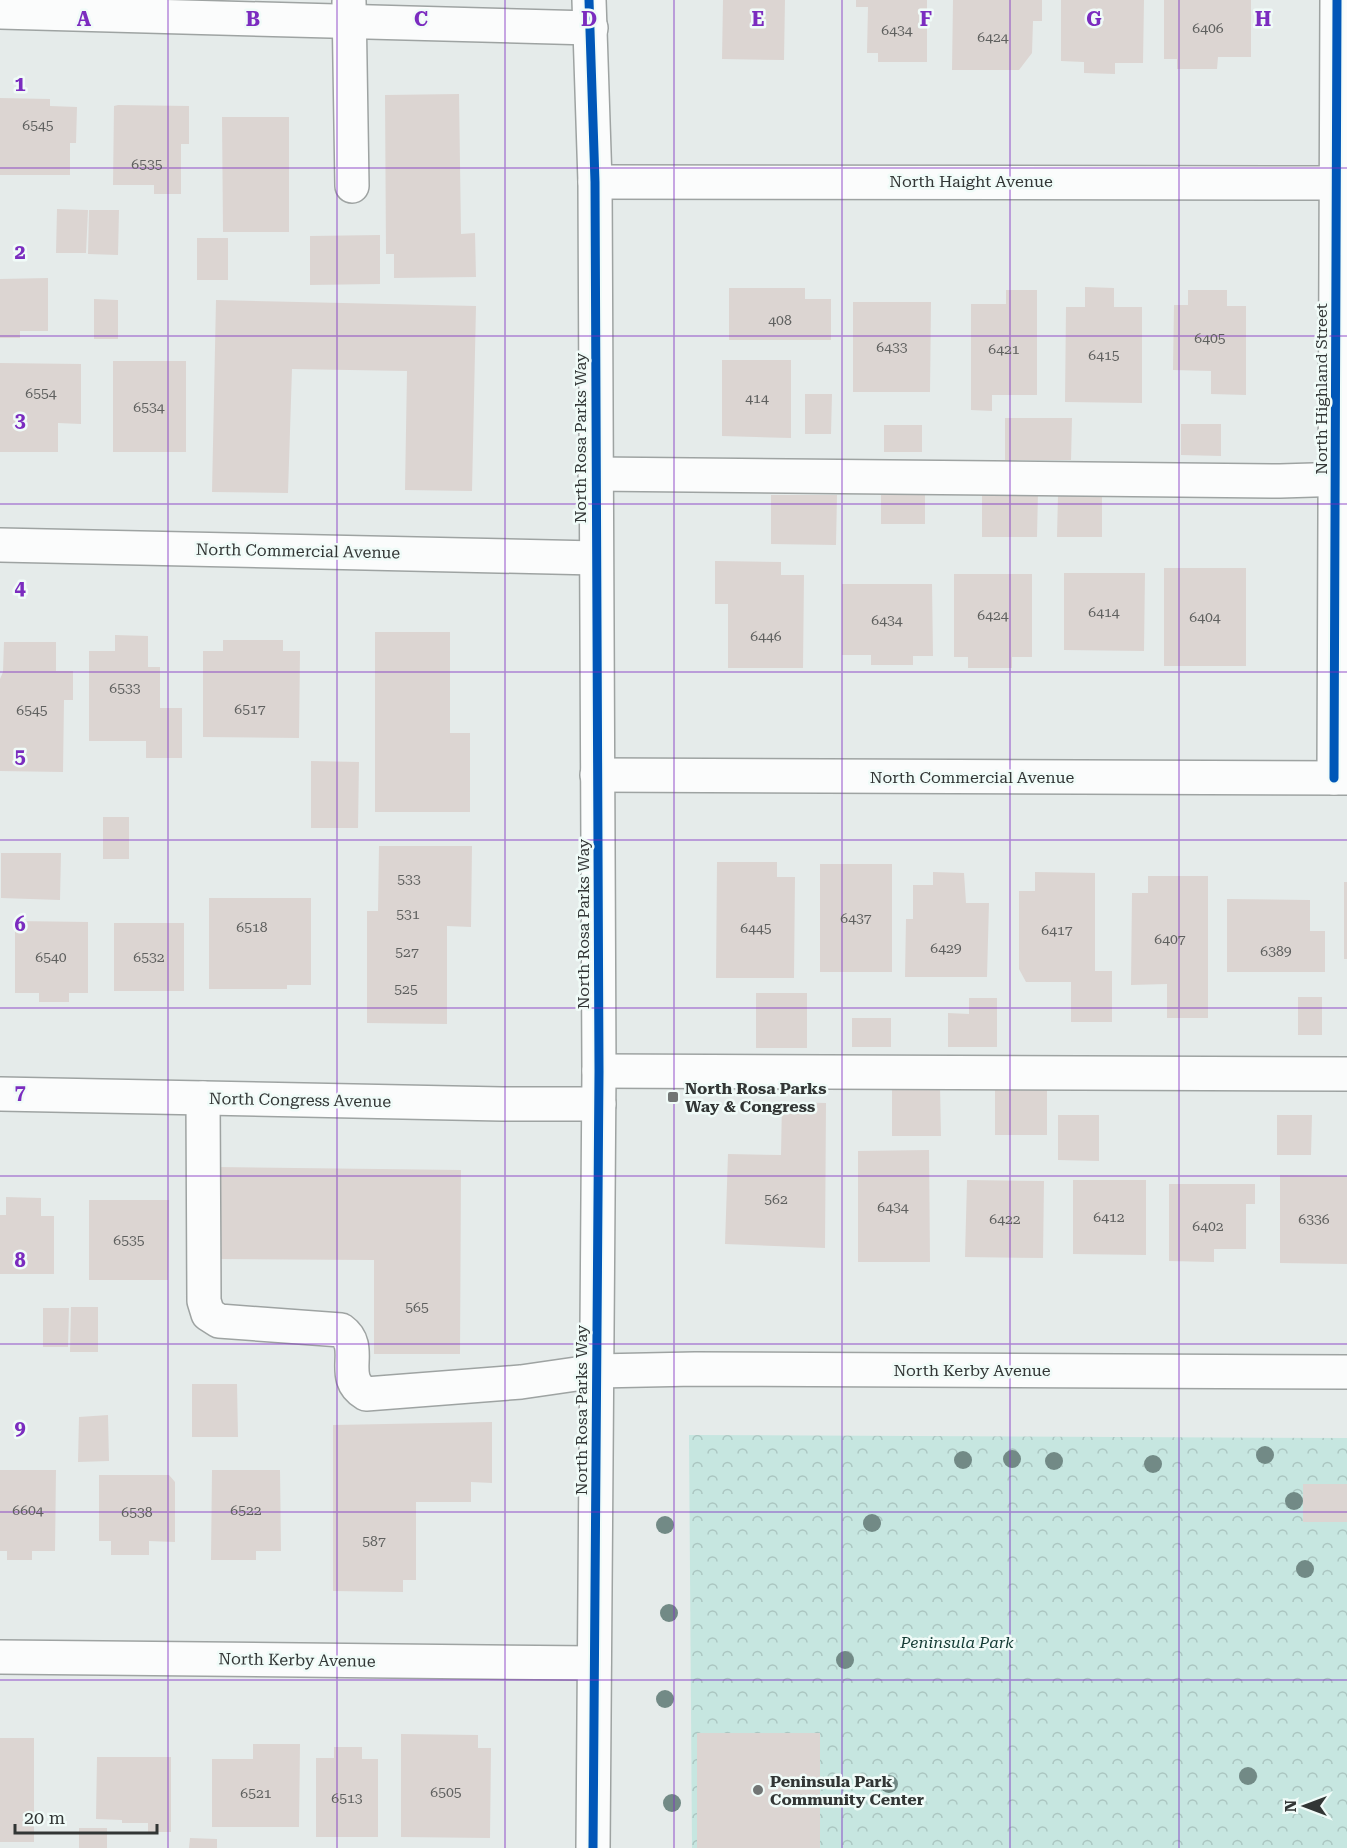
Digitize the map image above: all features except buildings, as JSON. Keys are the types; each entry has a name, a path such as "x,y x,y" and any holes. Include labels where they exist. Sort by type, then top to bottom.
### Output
{"street":[{"name":"North Highland Street","path":"1337,0 1341,183 1341,778"},
{"path":"350,11 352,186"},
{"path":"0,12 350,11 590,14"},
{"name":"North Rosa Parks Way","path":"590,14 595,182 599,1071 593,1848"},
{"name":"North Haight Avenue","path":"595,182 1341,183"},
{"path":"595,474 1280,481 1341,479"},
{"name":"North Commercial Avenue","path":"0,545 596,558"},
{"name":"North Commercial Avenue","path":"597,775 1341,778"},
{"path":"599,1071 1347,1074"},
{"name":"North Congress Avenue","path":"0,1094 599,1104"},
{"name":"North Kerby Avenue","path":"203,1098 204,1301 208,1314 219,1321 340,1330 348,1336 352,1346 352,1381 357,1389 366,1394 521,1382 597,1371 696,1369 1347,1372"},
{"name":"North Kerby Avenue","path":"0,1657 594,1663"}],"green space":[{"name":"Peninsula Park","path":"689,1435 1347,1438 1347,1848 692,1848"}],"cycle path":[{"path":"589,0 595,182 599,1071 593,1848"},
{"path":"1334,778 1337,0"}],"place":[{"name":"North Rosa Parks Way & Congress","path":"673,1097"},
{"name":"Peninsula Park Community Center","path":"758,1790"}]}
